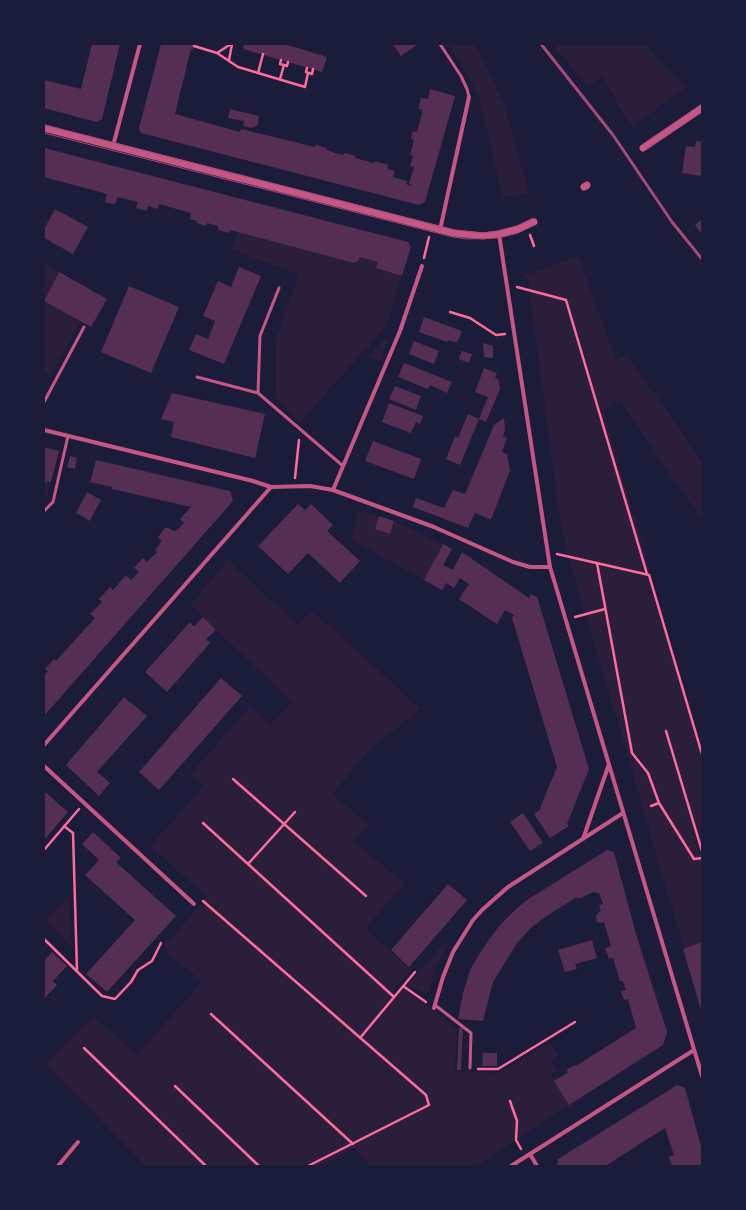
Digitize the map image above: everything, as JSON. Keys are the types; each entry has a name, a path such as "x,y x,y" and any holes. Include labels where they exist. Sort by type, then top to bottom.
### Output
{"street":[{"path":"113,146 140,44"},
{"path":"440,230 468,97"},
{"path":"643,148 702,108"},
{"path":"44,128 440,230 467,235 483,236 518,229 534,222"},
{"path":"499,234 550,567 702,1076"},
{"path":"333,490 400,331 422,266"},
{"path":"44,430 253,481 271,487 310,486 333,490 434,527 513,562 530,567 550,567"},
{"path":"44,745 271,487"},
{"path":"583,839 609,764"},
{"path":"44,766 194,904"},
{"path":"434,1006 453,952 473,920 508,887 623,813"},
{"path":"511,1166 694,1050"},
{"path":"58,1166 78,1142"},
{"path":"530,1154 537,1166"}],"lane":[{"path":"440,44 461,76 467,89 468,97"},
{"path":"258,393 260,336 279,288"},
{"path":"44,402 84,327"},
{"path":"197,377 258,393 343,466"},
{"path":"44,511 53,502 68,436"},
{"path":"434,1006 471,1033 470,1068"}],"path":[{"path":"217,53 232,44"},
{"path":"229,60 232,44"},
{"path":"194,46 217,53 238,67 305,87 308,73 306,72 307,68"},
{"path":"258,73 262,54"},
{"path":"281,60 280,64 284,65"},
{"path":"280,79 284,65 287,66 288,62"},
{"path":"308,73 312,74 313,69"},
{"path":"422,266 432,228"},
{"path":"527,290 566,300 702,754"},
{"path":"450,312 470,318 496,335 514,333"},
{"path":"295,486 300,429"},
{"path":"548,552 647,574"},
{"path":"597,563 632,753 648,773 659,803 694,859 702,858"},
{"path":"565,619 605,609"},
{"path":"666,731 702,850"},
{"path":"233,779 366,896"},
{"path":"44,850 84,802"},
{"path":"651,806 659,803"},
{"path":"248,864 295,812"},
{"path":"203,823 394,997"},
{"path":"64,826 73,833 77,971"},
{"path":"194,904 200,898 426,1095 429,1105 308,1166"},
{"path":"44,939 102,996 115,999 131,982 138,970 152,961 161,943"},
{"path":"360,1038 415,972"},
{"path":"403,986 434,1006"},
{"path":"211,1014 353,1144"},
{"path":"470,1068 498,1069 575,1022"},
{"path":"84,1048 206,1166"},
{"path":"176,1086 259,1166"},
{"path":"510,1101 517,1121 516,1140 525,1157"}],"shaded area":[{"path":"448,44 475,44 504,104 529,194 503,197 479,97 470,78"},
{"path":"552,44 646,44 651,52 687,88 631,127 603,77 587,86"},
{"path":"238,232 354,263 359,260 359,257 378,262 376,268 402,276 386,326 300,423 276,397 276,339 299,275 231,249"},
{"path":"578,256 616,360 628,355 702,462 702,521 620,400 603,411 702,748 702,1007 567,552 560,519 528,279 525,279 525,275"},
{"path":"44,263 59,272 44,299"},
{"path":"44,301 81,321 51,375 44,373"},
{"path":"384,338 388,340 380,361 369,357"},
{"path":"46,481 51,482 46,501 44,499 44,483 46,483"},
{"path":"359,510 379,516 375,529 390,534 394,521 443,544 424,580 351,540"},
{"path":"228,560 297,626 312,610 421,709 368,751 333,794 369,825 354,842 405,883 366,928 411,970 392,992 398,996 404,988 457,1028 455,1071 500,1073 549,1042 559,1056 551,1062 557,1070 551,1075 569,1105 476,1166 370,1166 355,1148 321,1166 145,1166 46,1064 94,1016 137,1055 202,981 168,955 165,945 207,897 150,846 204,786 190,774 250,706 270,725 292,702 190,605"},
{"path":"69,897 71,945 45,920"},
{"path":"445,942 448,944 436,967 427,994 407,985"}],"building":[{"path":"92,44 120,44 102,119 96,122 44,108 44,80 81,89"},
{"path":"161,44 194,44 193,50 191,49 175,114 240,132 241,129 315,147 316,145 327,148 326,150 335,153 344,155 345,153 356,156 355,158 374,163 375,161 388,165 387,169 395,171 393,177 407,181 406,184 411,186 411,184 409,184 414,167 410,166 413,156 410,155 414,140 411,138 413,131 417,132 423,110 418,109 421,98 428,99 430,89 455,96 425,202 419,205 141,133 139,128"},
{"path":"244,44 284,44 327,57 322,72 243,49"},
{"path":"393,44 418,44 401,56"},
{"path":"230,109 259,116 258,125 252,128 243,126 244,121 228,118"},
{"path":"696,141 702,142 702,176 682,173 686,146 695,147"},
{"path":"44,148 408,242 411,247 402,276 376,268 378,262 359,257 359,260 354,263 230,230 229,233 218,230 218,226 207,223 206,226 190,219 191,213 159,204 158,209 148,206 147,211 136,208 138,202 117,197 116,203 113,204 105,202 107,194 44,177"},
{"path":"55,209 88,227 73,254 44,238 44,229"},
{"path":"702,219 702,235 695,225"},
{"path":"239,267 261,276 224,364 189,350 196,334 208,339 215,321 203,316 218,281 231,287"},
{"path":"59,272 107,299 91,327 44,301"},
{"path":"129,286 179,307 151,373 101,352"},
{"path":"424,317 462,331 457,343 448,340 447,342 419,332"},
{"path":"414,341 439,351 434,364 409,354"},
{"path":"483,343 493,346 493,358 484,357"},
{"path":"462,351 472,354 469,363 459,359"},
{"path":"404,363 452,382 447,393 430,385 428,389 398,377"},
{"path":"484,368 497,373 495,378 498,379 500,389 486,422 479,419 488,397 475,392"},
{"path":"395,386 421,396 416,410 389,399"},
{"path":"172,393 265,414 255,458 171,437 174,422 161,419"},
{"path":"389,403 423,416 420,424 416,422 411,433 382,422"},
{"path":"468,414 479,419 460,465 446,459 455,436 458,438"},
{"path":"504,418 505,430 503,436 507,438 502,452 507,454 510,470 491,520 475,513 468,528 413,507 416,498 444,508 453,490 465,494 494,425"},
{"path":"373,441 421,459 414,479 365,461"},
{"path":"44,447 59,451 51,482 46,481 46,483 44,483"},
{"path":"70,456 77,458 75,469 67,467"},
{"path":"96,460 230,491 233,501 44,716 44,675 48,671 45,669 54,659 56,661 95,618 90,614 102,602 99,599 110,587 113,590 126,575 131,580 139,572 134,568 143,558 147,562 157,552 155,550 162,541 158,537 165,528 176,531 184,523 180,519 191,507 112,489 112,487 90,482"},
{"path":"87,492 101,500 90,521 76,513"},
{"path":"298,504 305,510 311,504 333,525 327,531 360,561 340,583 308,553 288,574 258,546"},
{"path":"379,516 394,521 390,534 375,529"},
{"path":"443,544 452,549 443,565 453,570 462,552 529,598 531,594 537,597 589,769 567,824 569,826 550,838 534,814 541,809 540,808 557,767 512,618 514,615 505,610 497,624 459,599 469,584 460,578 454,588 446,583 442,590 424,580"},
{"path":"203,617 216,630 206,639 210,643 167,692 145,672 190,622 194,627"},
{"path":"221,678 242,696 159,790 139,772"},
{"path":"124,697 147,716 97,772 110,783 99,796 66,765"},
{"path":"44,791 68,812 44,840"},
{"path":"523,813 543,843 530,851 510,822"},
{"path":"93,832 121,858 116,862 176,916 107,992 86,974 135,920 85,875 99,860 82,844"},
{"path":"607,850 614,852 636,934 667,1032 663,1045 569,1105 554,1081 568,1072 566,1070 575,1065 576,1066 636,1028 628,999 624,1000 621,992 626,990 623,981 620,981 613,958 609,959 605,948 611,946 604,922 597,922 596,916 601,911 599,905 603,904 599,893 593,892 578,899 577,897 545,917 531,928 517,943 493,982 483,1021 458,1019 463,993 470,970 483,948 499,926 517,908 530,898"},
{"path":"448,884 467,900 409,967 391,950"},
{"path":"592,940 597,958 575,964 577,969 565,972 558,950"},
{"path":"702,942 702,1013 683,949"},
{"path":"52,952 67,966 53,981 57,985 44,999 44,961"},
{"path":"459,1028 463,1028 461,1070 457,1070"},
{"path":"483,1053 497,1053 497,1066 482,1066"},
{"path":"677,1085 685,1088 702,1150 702,1166 672,1166 669,1157 674,1155 665,1128 605,1166 557,1166 558,1159"}],"tram line":[{"path":"642,145 702,104"},
{"path":"645,150 702,112"},
{"path":"44,125 454,230 482,233 498,231 517,226 533,218"},
{"path":"44,133 453,237 467,239 499,238 518,233 534,225"}],"railway":[{"path":"541,44 613,135 672,222 702,259"}]}
